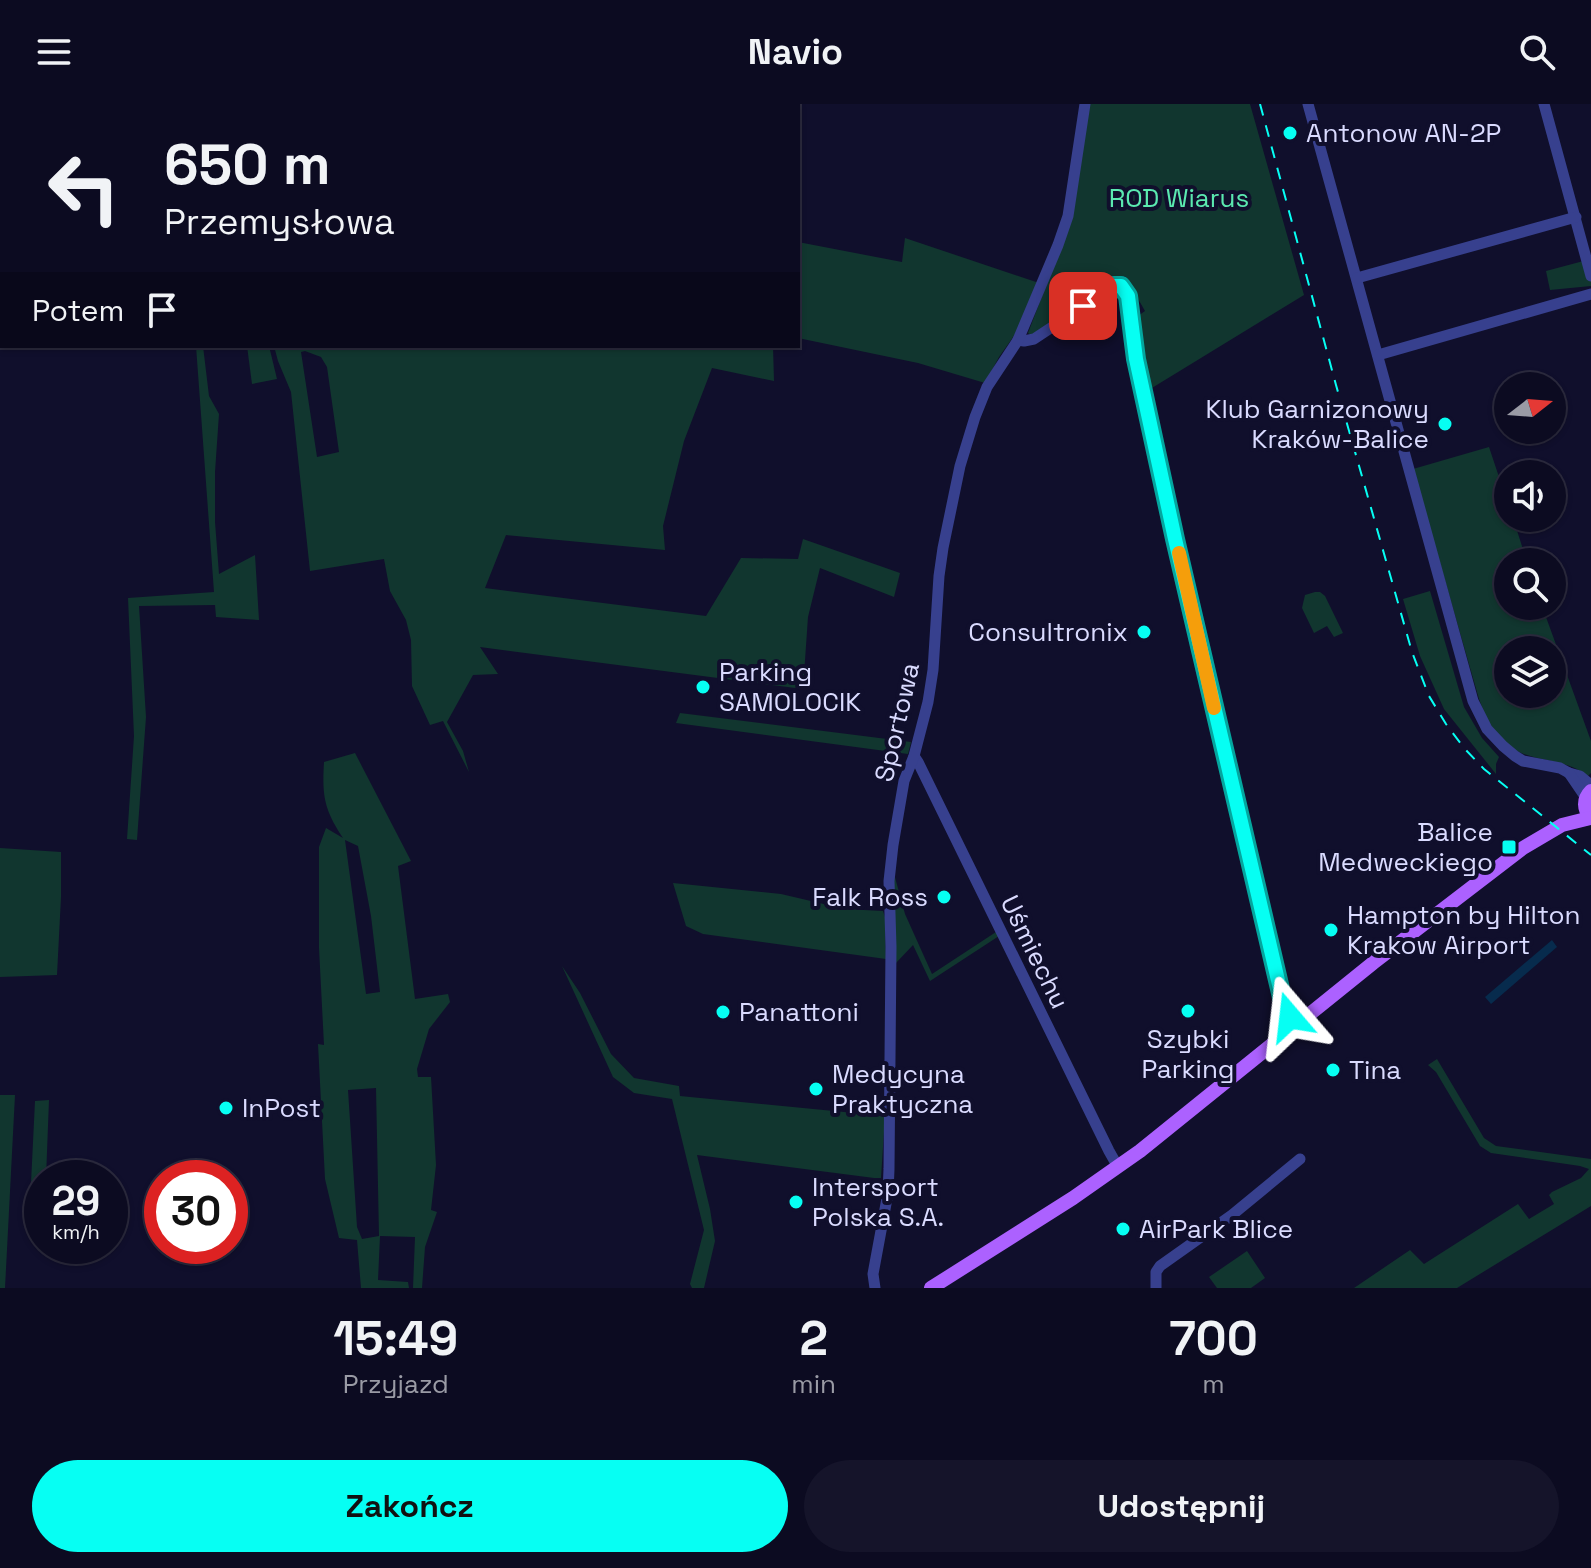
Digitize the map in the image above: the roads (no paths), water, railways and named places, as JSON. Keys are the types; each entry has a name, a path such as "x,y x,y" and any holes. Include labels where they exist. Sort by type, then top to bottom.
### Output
{"main road":[{"path":"931,1288 1118,1167 1380,958 1523,848 1562,825 1589,802"}],"street":[{"name":"Sportowa","path":"872,1285 888,1193 889,881 904,781 914,756 933,674 939,576 968,437 987,387 1018,340 1068,216 1085,104"},
{"path":"1308,104 1473,701 1487,729 1503,746 1523,761 1560,768 1569,773 1589,802"},
{"path":"1544,104 1591,276"},
{"path":"1357,278 1576,217"},
{"path":"1018,340 1034,339 1114,286 1121,286 1128,296 1136,359 1200,647 1284,1006 1296,1026"},
{"path":"1378,355 1591,294"},
{"name":"Uśmiechu","path":"914,756 1118,1167"},
{"path":"1156,1288 1156,1272 1160,1266 1232,1215 1300,1159"}],"water":[{"path":"1552,940 1557,947 1491,1004 1485,997"}],"railway":[{"path":"1260,104 1412,652 1429,696 1464,748 1484,769 1591,855"}],"place":[{"name":"Antonow AN-2P","path":"1290,133"},
{"name":"Klub Garnizonowy Kraków-Balice","path":"1445,424"},
{"name":"Consultronix","path":"1144,632"},
{"name":"Parking SAMOLOCIK","path":"703,687"},
{"name":"Balice Medweckiego","path":"1509,847"},
{"name":"Falk Ross","path":"944,897"},
{"name":"Hampton by Hilton Krakow Airport","path":"1331,930"},
{"name":"Szybki Parking","path":"1188,1011"},
{"name":"Panattoni","path":"723,1012"},
{"name":"Tina","path":"1333,1070"},
{"name":"Medycyna Praktyczna","path":"816,1089"},
{"name":"InPost","path":"226,1108"},
{"name":"Intersport Polska S.A.","path":"796,1202"},
{"name":"AirPark Blice","path":"1123,1229"}],"park label":[{"name":"ROD Wiarus","path":"1179,198"}]}
